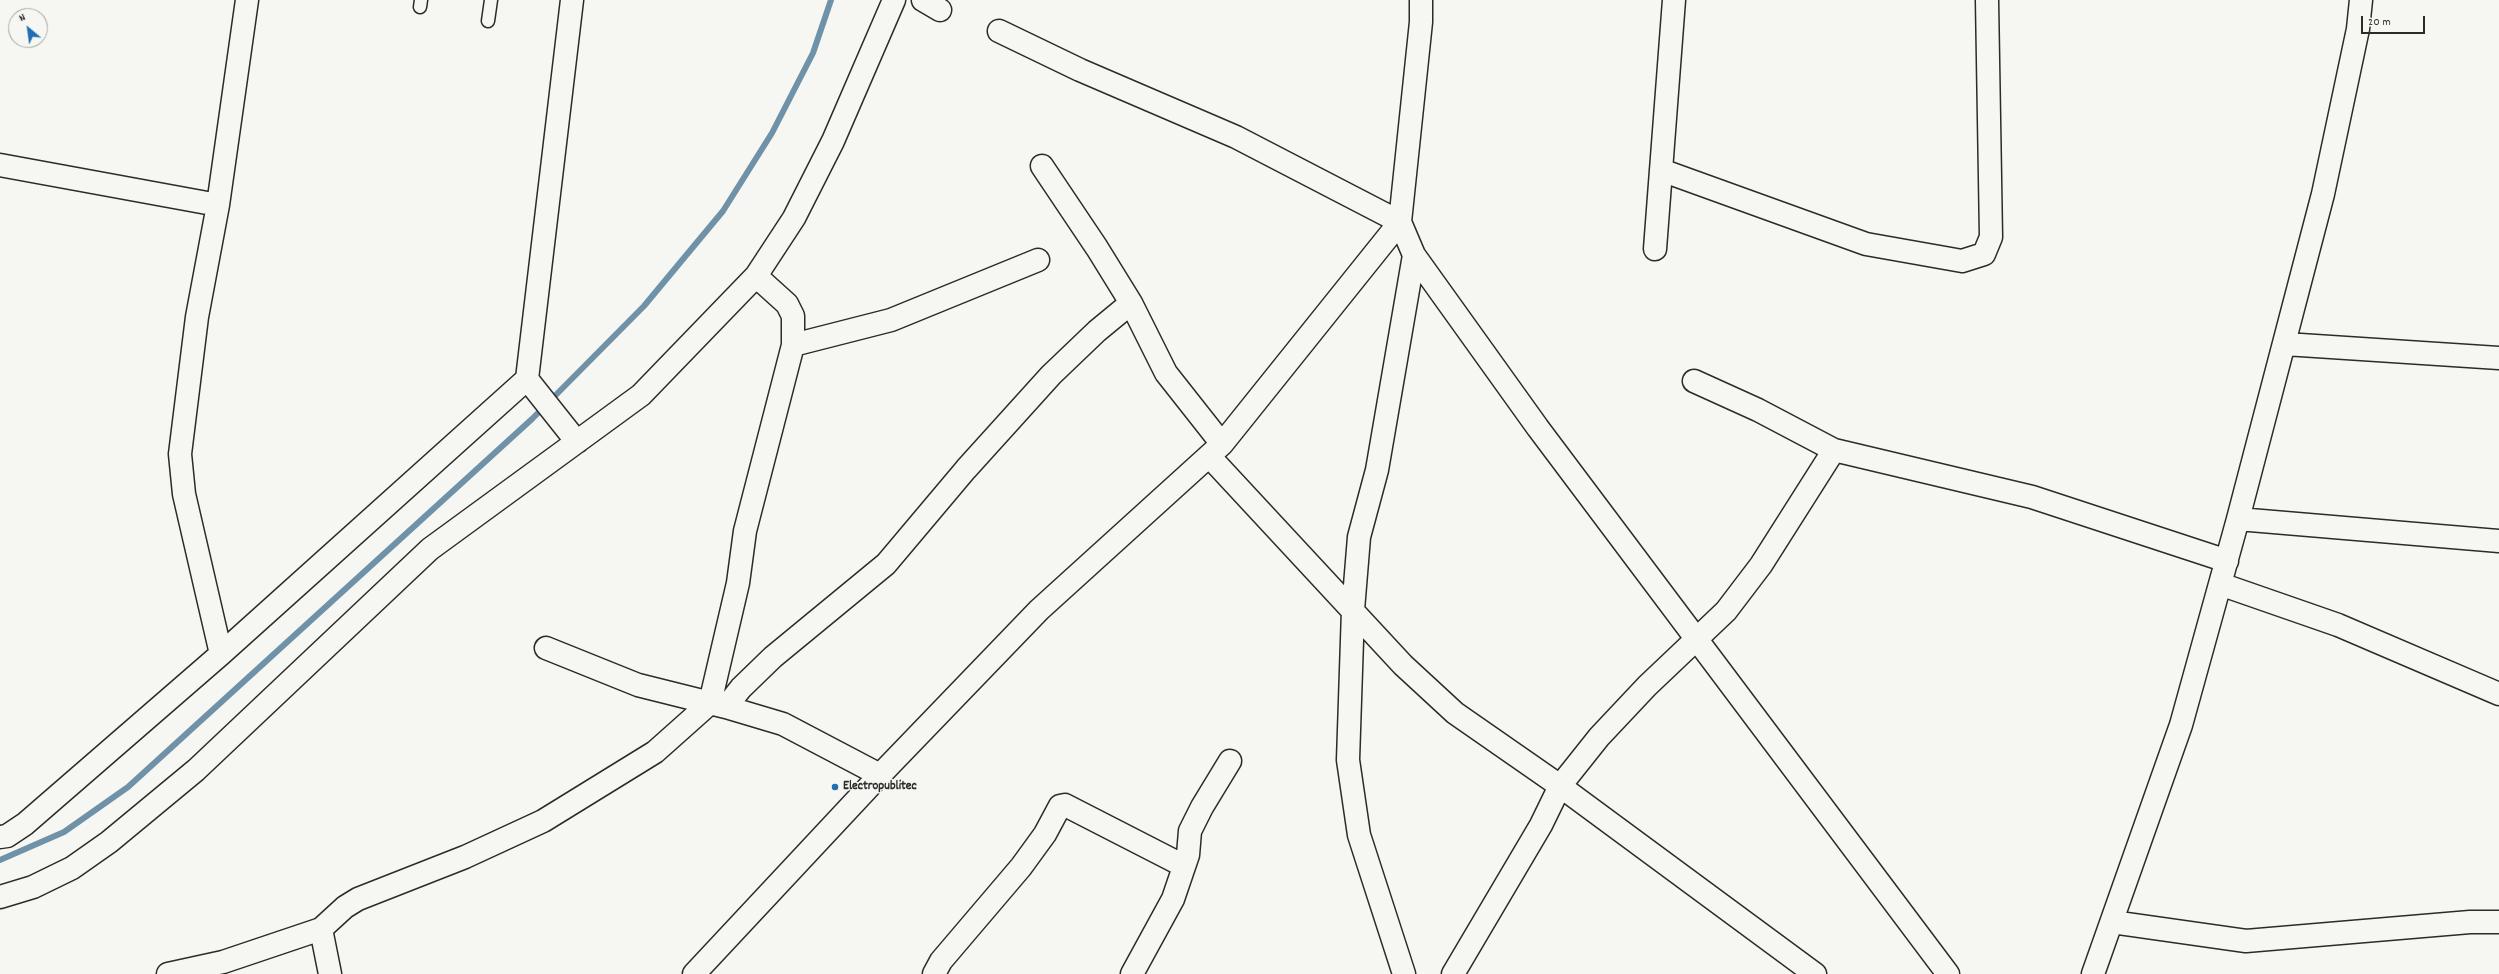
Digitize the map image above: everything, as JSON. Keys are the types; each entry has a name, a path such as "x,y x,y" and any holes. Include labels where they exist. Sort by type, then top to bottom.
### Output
{"street":[{"path":"221,654 184,494 180,454 197,317 218,205 247,0"},
{"path":"0,837 7,836 25,824 221,654 527,379 572,0"},
{"path":"0,897 32,887 72,868 109,842 196,770 430,549 641,395 756,276 794,218 826,155 894,0"},
{"path":"1420,0 1421,22 1400,222 1414,255 1538,428 1948,974"},
{"path":"1655,249 1674,0"},
{"path":"1661,170 1866,244 1962,261 1984,254 1991,237 1987,0"},
{"path":"2093,974 2181,725 2227,561 2323,194 2358,29 2361,0"},
{"path":"999,31 1080,70 1236,137 1400,222"},
{"path":"0,165 218,205"},
{"path":"1042,166 1098,248 1131,303 1166,373 1215,450 1353,610 1403,665 1455,713 1560,786 1804,971"},
{"path":"694,974 880,774 1039,610 1215,450 1400,222"},
{"path":"1404,974 1359,835 1348,760 1353,610 1359,537 1377,470 1414,255"},
{"path":"792,345 891,320 1038,260"},
{"path":"718,705 745,531 792,345 793,316 787,304 756,276"},
{"path":"168,974 223,962 321,929 345,907 358,899 465,857 543,821 655,752 741,688 773,657 886,564 966,469 1051,375 1097,331 1131,303"},
{"path":"2285,344 2499,358"},
{"path":"527,379 577,442"},
{"path":"1694,381 1758,410 1834,450 2032,497 2227,561"},
{"path":"1453,974 1541,825 1560,786 1599,737 1647,686 1726,611 1761,565 1834,450"},
{"path":"2238,519 2499,541"},
{"path":"2220,584 2338,626 2499,694"},
{"path":"546,648 638,686 718,705 795,729 880,774"},
{"path":"1132,974 1173,899 1188,855 1190,831 1202,807 1230,762"},
{"path":"934,974 941,961 1021,867 1044,834 1060,806 1065,805 1184,866"},
{"path":"2112,922 2246,940 2470,922 2499,922"},
{"path":"321,929 330,974"}],"lane":[{"path":"488,21 491,0"}],"waterway":[{"path":"0,860 64,832 128,787 532,419 644,306 723,211 772,133 813,53 831,0"}],"place":[{"name":"Electropublitec","path":"835,787"}]}
